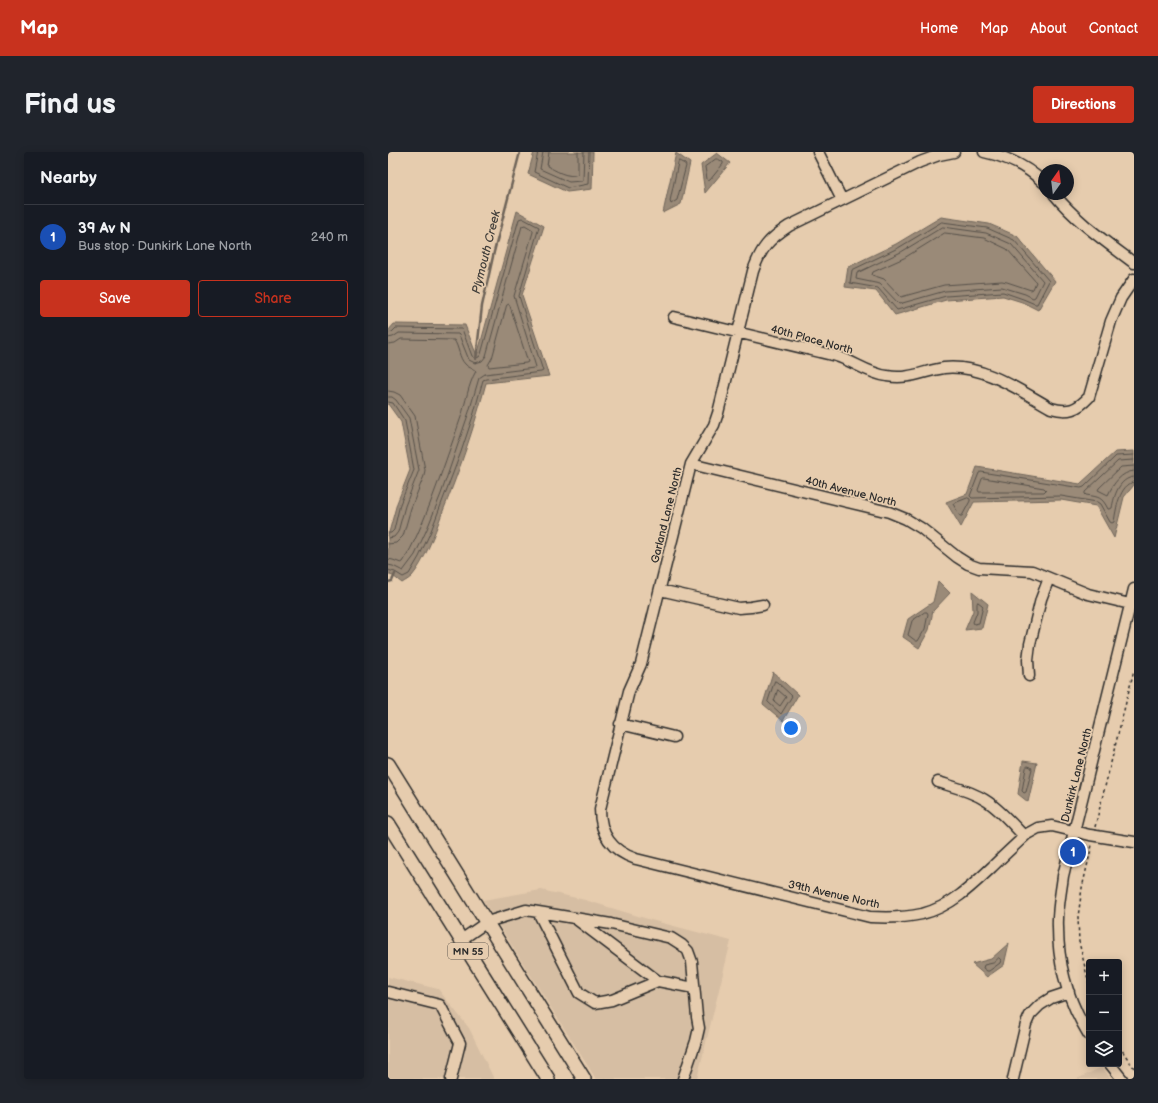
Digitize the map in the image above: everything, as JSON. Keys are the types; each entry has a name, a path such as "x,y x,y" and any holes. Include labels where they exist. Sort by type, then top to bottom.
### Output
{"main road":[{"name":"MN 55","path":"388,764 584,1079"},
{"name":"MN 55","path":"388,823 548,1079"}],"street":[{"path":"818,152 842,200"},
{"name":"Garland Lane North","path":"606,836 602,826 600,809 620,724 629,691 641,664 691,464 714,426 753,271 758,257 766,244 789,226 920,162 939,155 954,152"},
{"path":"984,152 1000,156 1019,164 1038,177"},
{"path":"1060,200 1090,230 1134,263"},
{"name":"40th Place North","path":"674,317 836,356 884,376 899,378 945,368 964,368 1001,380 1051,408 1067,411 1083,404 1089,397 1111,321 1122,298 1134,279"},
{"name":"40th Avenue North","path":"691,464 889,512 906,519 921,528 968,564 979,568 1032,571 1076,590 1130,604"},
{"path":"1029,676 1028,660 1030,644 1041,599 1049,578"},
{"name":"Dunkirk Lane North","path":"1086,1031 1072,1002 1064,978 1059,952 1059,901 1063,876 1134,589"},
{"path":"660,590 738,608 763,604"},
{"path":"620,724 674,737"},
{"path":"938,782 965,790 987,800 1024,836"},
{"name":"39th Avenue North","path":"606,836 619,851 636,859 870,917 890,918 922,914 940,908 957,898 970,888 1024,836 1038,828 1059,827 1074,832 1134,842"},
{"path":"461,940 487,922 526,910 611,924 671,938 688,951 692,962 696,1017 699,1028 684,1079"},
{"path":"538,912 579,994 595,1003 612,1000 658,981"},
{"path":"575,918 658,981 694,988"},
{"path":"388,992 440,1005 460,1043 451,1079"},
{"path":"1013,1079 1026,1024 1030,1015 1040,1005 1051,998 1069,992"},
{"path":"1112,1067 1122,1079"}],"path":[{"path":"1122,1050 1134,1068"}],"shaded area":[{"path":"541,890 585,900 651,920 731,941 697,1079 596,1079 483,900"},
{"path":"388,977 438,989 469,1028 494,1079 388,1079"},
{"path":"1102,1067 1111,1079 1077,1079"}],"water":[{"path":"534,152 593,152 592,189 567,192 528,174"},
{"path":"676,153 690,163 681,204 663,213"},
{"path":"717,153 730,163 705,193 701,165"},
{"path":"517,211 544,226 522,295 549,376 486,383 466,450 432,539 416,570 411,577 402,583 390,575 388,569 388,536 397,503 410,470 401,422 388,404 388,331 394,324 465,325 477,356"},
{"path":"941,217 989,224 1017,236 1055,281 1038,310 1022,302 1003,296 946,300 895,315 876,291 845,287 848,267 896,244"},
{"path":"1134,451 1134,485 1124,497 1114,538 1096,506 1061,500 974,502 961,527 946,502 967,494 977,467 1080,484 1115,452"},
{"path":"938,581 950,593 933,611 929,630 919,648 903,637 908,619 933,602"},
{"path":"972,591 988,604 982,628 965,630 973,611"},
{"path":"773,672 798,695 783,721 763,704"},
{"path":"1023,761 1037,763 1028,802 1018,794"},
{"path":"1009,943 1004,965 987,977 972,964 991,959"}],"waterway":[{"name":"Plymouth Creek","path":"476,359 482,306 494,252 520,152"},
{"name":"Plymouth Creek","path":"388,582 392,581 395,574"}],"place":[{"name":"39 Av N","path":"1073,852"}]}
